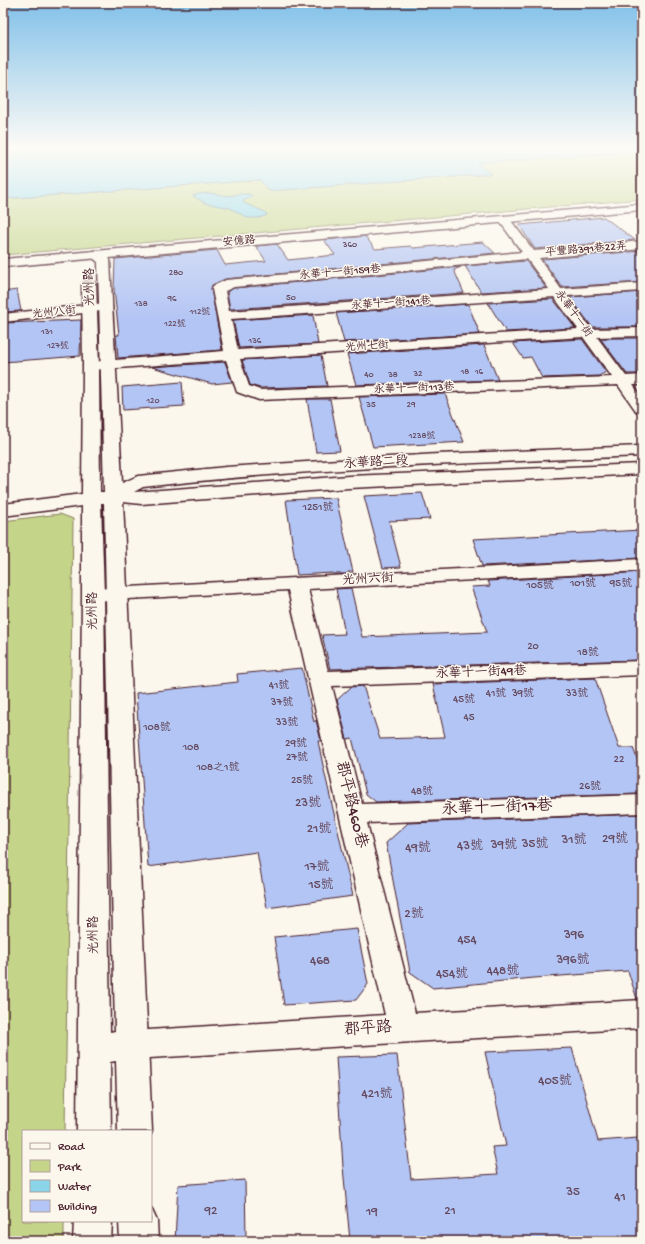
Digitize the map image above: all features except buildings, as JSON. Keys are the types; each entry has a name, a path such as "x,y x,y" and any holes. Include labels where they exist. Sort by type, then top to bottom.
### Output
{"street":[{"name":"安億路","path":"3,263 642,207"},
{"name":"永華十一街","path":"504,219 642,408"},
{"name":"平豐路391巷22弄","path":"530,255 642,245"},
{"name":"光州路","path":"95,254 89,261 109,364 102,497"},
{"name":"永華十一街159巷","path":"232,355 218,289 231,283 530,255"},
{"name":"永華十一街141巷","path":"224,315 642,287"},
{"name":"光州路","path":"97,308 92,366 102,497 105,595 133,1045 135,1130"},
{"name":"光州八街","path":"3,318 97,308"},
{"name":"光州七街","path":"92,366 232,355 587,333 642,332"},
{"name":"永華十一街113巷","path":"232,355 242,389 259,395 622,380"},
{"path":"622,380 642,380"},
{"name":"永華路二段","path":"102,497 138,482 226,472 422,460 642,451"},
{"name":"永華路二段","path":"3,510 102,497 141,498 342,483 642,469"},
{"name":"光州六街","path":"105,595 642,565"},
{"name":"郡平路460巷","path":"296,584 403,1028"},
{"name":"光州路","path":"94,1130 105,595"},
{"name":"永華十一街49巷","path":"319,679 642,668"},
{"name":"永華十一街17巷","path":"352,814 642,804"},
{"name":"郡平路","path":"95,1048 642,1014"},
{"path":"92,1222 92,1241"},
{"path":"138,1222 138,1241"}],"green space":[{"path":"3,204 584,204 3,255"},
{"path":"60,514 73,519 65,1130 22,1130 22,1222 64,1222 64,1241 3,1241 3,521"}],"water":[{"path":"210,204 246,204 265,212 267,215 259,218 248,218 230,208"}]}
